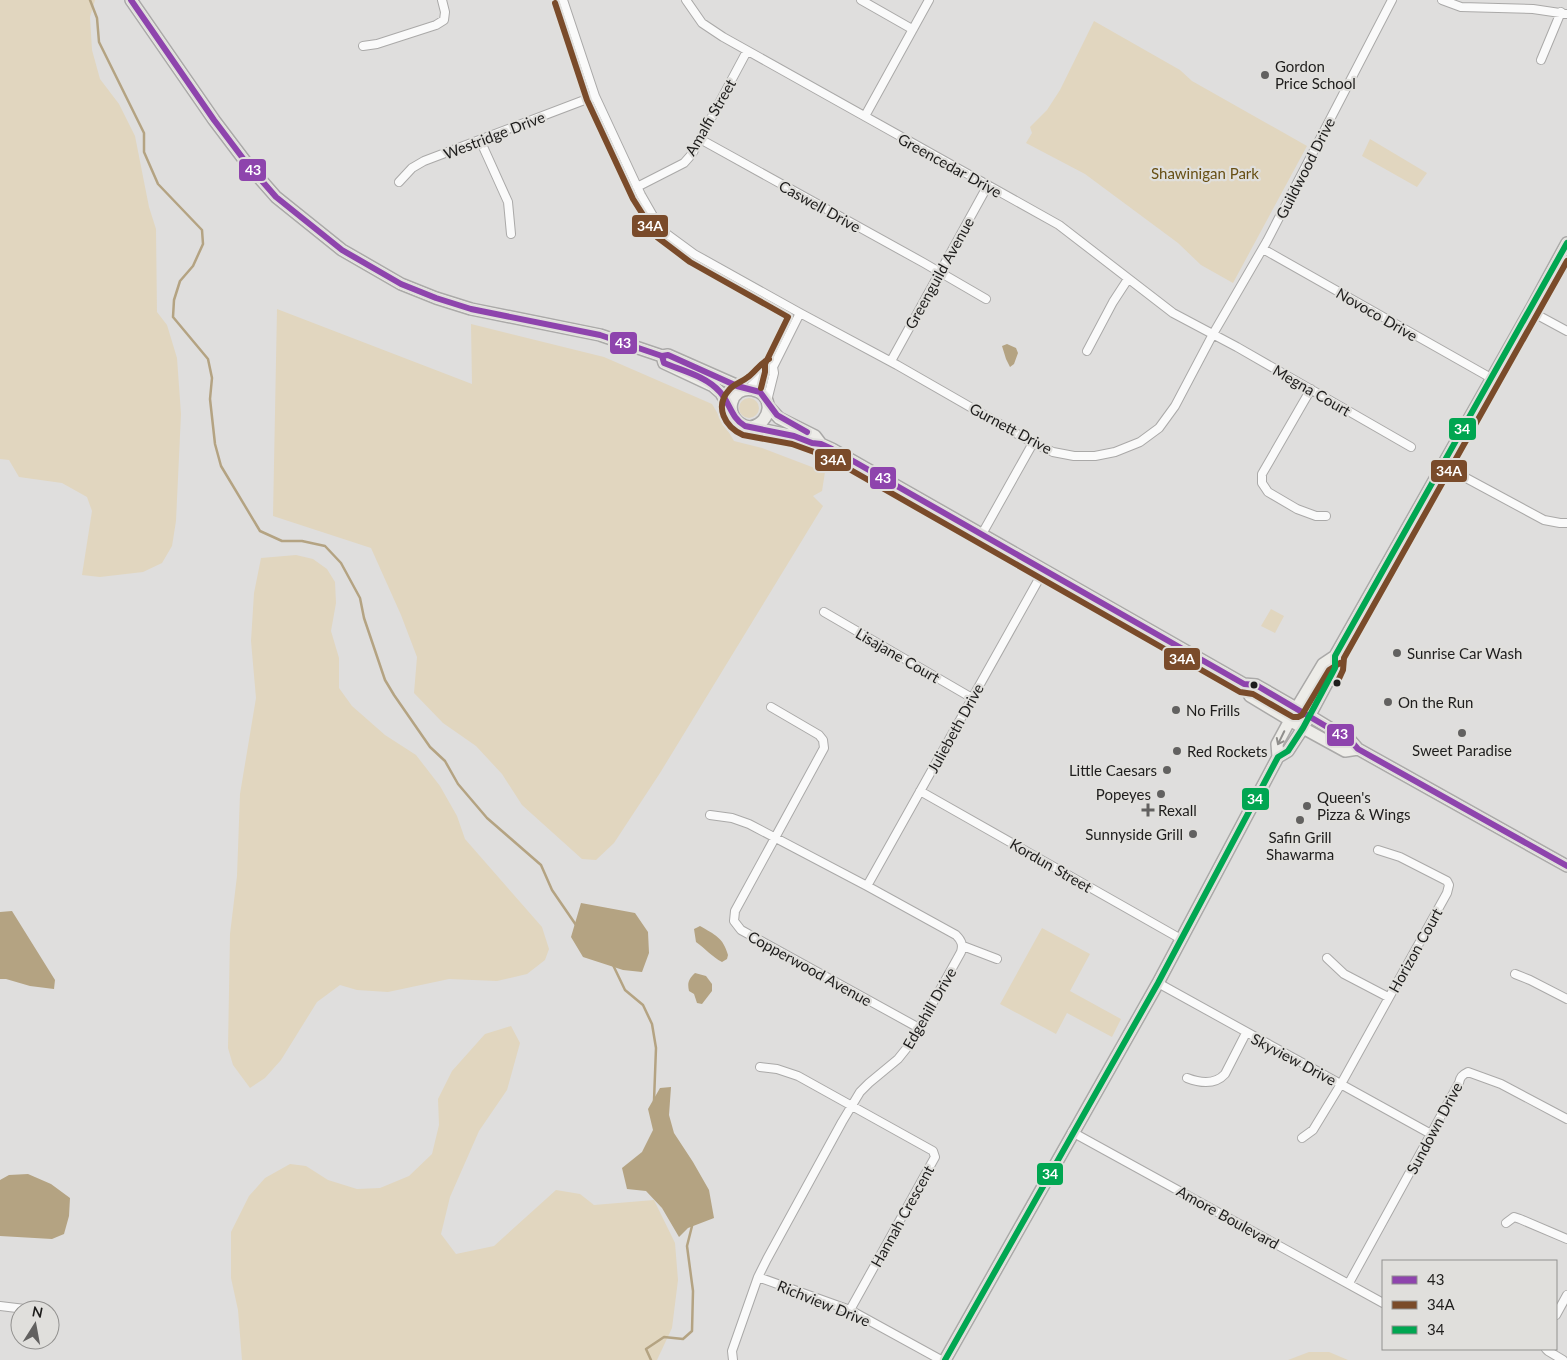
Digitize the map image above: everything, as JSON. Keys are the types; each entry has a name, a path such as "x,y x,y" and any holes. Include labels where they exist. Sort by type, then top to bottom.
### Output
{"main road":[{"path":"131,0 214,120 248,165 276,197 342,250 401,284 436,298 471,309 600,335 662,356 668,355 747,389 758,391 780,418 815,436 821,444"},
{"path":"943,1360 1158,983 1278,757 1288,751 1310,716 1334,668 1335,656 1567,243"},
{"path":"662,356 664,363 713,386 721,393 737,422 745,426 775,431 821,444 1244,684 1256,685 1351,741 1358,749 1567,866"},
{"path":"730,409 734,396 747,389"},
{"path":"751,427 757,426 764,420 767,415 768,403"},
{"path":"1278,757 1277,744 1296,709 1323,664 1335,656"},
{"path":"1244,684 1250,696 1303,728 1345,751 1358,749"}],"street":[{"path":"363,46 376,44 436,25 444,20 445,12 442,0"},
{"name":"Gurnett Drive","path":"563,0 595,96 637,187 664,232 694,254 891,362 1033,443 1053,452 1074,456 1095,456 1115,452 1140,442 1159,428 1175,406 1213,334"},
{"name":"Greencedar Drive","path":"686,0 702,23 747,51 1059,225 1173,314 1213,334"},
{"path":"861,0 912,29"},
{"path":"865,116 928,0"},
{"name":"Guildwood Drive","path":"1213,334 1263,249 1392,0"},
{"path":"1442,0 1461,7 1564,13 1541,60"},
{"path":"1518,0 1519,9"},
{"name":"Amalfi Street","path":"637,187 684,162 692,154 747,51"},
{"name":"Westridge Drive","path":"398,182 412,168 424,161 595,96"},
{"name":"Caswell Drive","path":"700,139 986,299"},
{"path":"480,140 508,202 511,234"},
{"name":"Greenguild Avenue","path":"891,362 988,185"},
{"name":"Novoco Drive","path":"1263,249 1491,378"},
{"path":"1087,350 1128,279"},
{"path":"1530,311 1567,331"},
{"path":"768,403 774,372 773,367 800,313"},
{"name":"Megna Court","path":"1213,334 1411,447"},
{"path":"747,389 758,381 767,369 773,367"},
{"path":"1310,389 1262,474 1262,483 1268,492 1297,509 1316,516 1326,516"},
{"path":"982,534 1033,443"},
{"path":"1442,465 1544,520 1567,523"},
{"name":"Juliebeth Drive","path":"867,886 1044,570"},
{"name":"Lisajane Court","path":"824,612 972,698"},
{"path":"771,707 819,735 823,740 824,746 775,838"},
{"name":"Kordun Street","path":"920,791 1181,939"},
{"path":"710,816 725,816 740,820 867,886 956,936 961,940 963,946 997,959"},
{"name":"Copperwood Avenue","path":"775,838 735,911 734,921 741,930 919,1028"},
{"name":"Horizon Court","path":"1302,1138 1313,1130 1341,1084 1447,893 1449,885 1447,882 1400,856 1378,850"},
{"name":"Edgehill Drive","path":"733,1360 732,1351 758,1277 774,1245 860,1092 898,1059 910,1044 963,946"},
{"path":"1327,958 1344,974 1388,997"},
{"path":"1515,974 1567,999"},
{"name":"Skyview Drive","path":"1158,983 1246,1034 1431,1134"},
{"path":"1187,1078 1198,1082 1210,1082 1220,1079 1225,1074 1246,1034"},
{"path":"760,1067 777,1069 798,1076 852,1105"},
{"name":"Sundown Drive","path":"1349,1283 1459,1083 1460,1077 1468,1072 1501,1084 1567,1119"},
{"name":"Hannah Crescent","path":"850,1310 935,1157 934,1151 852,1105"},
{"name":"Amore Boulevard","path":"1072,1132 1382,1302"},
{"path":"1506,1223 1514,1217 1567,1239"},
{"name":"Richview Drive","path":"758,1277 850,1310 943,1360"},
{"path":"1557,1313 1567,1295"},
{"path":"1547,1350 1562,1360"}],"green space":[{"path":"0,0 95,0 90,17 92,50 100,79 119,104 135,136 149,207 156,229 157,312 167,325 177,358 181,414 176,521 172,546 162,563 143,572 100,577 82,575 92,511 87,497 62,483 19,477 9,460 0,459"},
{"name":"Shawinigan Park","path":"1094,21 1180,70 1192,81 1307,146 1233,283 1201,265 1178,243 1085,174 1026,143 1032,133 1030,127 1047,110 1060,90"},
{"path":"1370,139 1427,173 1417,187 1362,156"},
{"path":"277,309 472,384 471,324 604,357 712,404 734,441 762,448 825,472 822,491 813,496 823,506 660,773 614,843 596,860 582,859 522,805 502,774 476,746 443,723 414,693 417,657 401,615 371,548 273,516"},
{"path":"749,398 756,401 759,408 756,415 749,418 742,415 739,408 742,401"},
{"path":"296,555 313,559 327,569 335,582 336,603 331,631 339,658 339,688 352,706 385,735 416,755 440,786 457,816 465,839 542,927 549,949 545,960 527,974 497,981 449,979 388,992 357,990 340,985 317,1002 281,1060 265,1078 250,1088 233,1065 228,1048 230,934 237,876 240,794 256,698 251,641 254,593 261,558"},
{"path":"1271,609 1284,616 1275,633 1261,626"},
{"path":"1042,928 1090,954 1070,991 1121,1019 1112,1037 1067,1013 1056,1034 1000,1004"},
{"path":"511,1026 520,1043 507,1090 479,1131 450,1197 441,1234 456,1254 494,1246 556,1190 580,1194 594,1205 654,1200 675,1243 678,1280 672,1328 657,1360 242,1360 238,1310 231,1278 231,1232 249,1196 265,1178 290,1164 306,1166 328,1180 357,1189 380,1188 409,1176 432,1154 439,1125 438,1099 452,1071 485,1034"},
{"path":"1309,1352 1329,1352 1348,1360 1288,1360"}],"shaded area":[{"path":"1007,344 1016,348 1018,353 1014,364 1010,367 1002,346"},
{"path":"581,903 635,913 648,932 649,953 642,972 623,970 583,957 571,937"},
{"path":"12,911 55,980 54,989 0,979 0,912"},
{"path":"700,926 721,940 728,955 727,959 722,962 696,942 694,929"},
{"path":"695,973 706,976 712,984 712,991 702,1004 697,1003 694,994 689,991 689,981"},
{"path":"671,1087 669,1115 674,1133 709,1190 714,1218 688,1228 679,1237 662,1208 646,1191 627,1189 622,1168 642,1152 653,1130 648,1109 660,1088"},
{"path":"28,1174 51,1184 70,1198 69,1216 64,1234 52,1239 0,1236 0,1180 9,1175"}],"waterway":[{"path":"90,0 97,18 99,42 144,133 144,152 158,184 202,230 203,244 193,266 180,281 174,300 173,317 208,359 212,378 210,399 215,444 221,466 260,531 282,541 302,541 325,546 341,563 360,598 364,618 385,680 394,695 430,747 445,761 458,784 487,818 541,865 552,890 576,925"},
{"path":"613,965 625,990 643,1005 652,1024 656,1048 654,1101"},
{"path":"651,1360 646,1349 664,1337 683,1339 692,1331 693,1291 687,1246 692,1226"}],"transit line":[{"name":"43","path":"131,0 214,120 248,165 276,197 342,250 401,284 436,298 471,309 600,335 662,356 668,355 737,386 760,392 777,415 807,432"},
{"name":"34A","path":"555,3 587,100 633,199 657,237 690,262 788,317 765,364 761,388"},
{"name":"34","path":"945,1360 1158,983 1278,757 1288,751 1303,728 1335,668 1335,656 1567,243"},
{"name":"34A","path":"1337,683 1343,670 1344,658 1567,261"},
{"name":"43","path":"662,356 664,363 694,374 714,386 723,396 740,423 745,426 794,436 832,449 1244,684 1256,685 1351,741 1358,749 1567,866"},
{"name":"34A","path":"769,359 748,377 731,388 722,403 722,410 727,422 743,435 792,444 828,457 1240,692 1253,694 1293,717 1302,715 1329,670 1340,663"}],"place":[{"name":"Gordon Price School","path":"1265,75"},
{"name":"Sunrise Car Wash","path":"1397,653"},
{"name":"On the Run","path":"1388,702"},
{"name":"No Frills","path":"1176,710"},
{"name":"Sweet Paradise","path":"1462,733"},
{"name":"Red Rockets","path":"1177,751"},
{"name":"Little Caesars","path":"1167,770"},
{"name":"Popeyes","path":"1161,794"},
{"name":"Queen's Pizza & Wings","path":"1307,806"},
{"name":"Rexall","path":"1148,810"},
{"name":"Safin Grill Shawarma","path":"1300,820"},
{"name":"Sunnyside Grill","path":"1193,834"}]}
